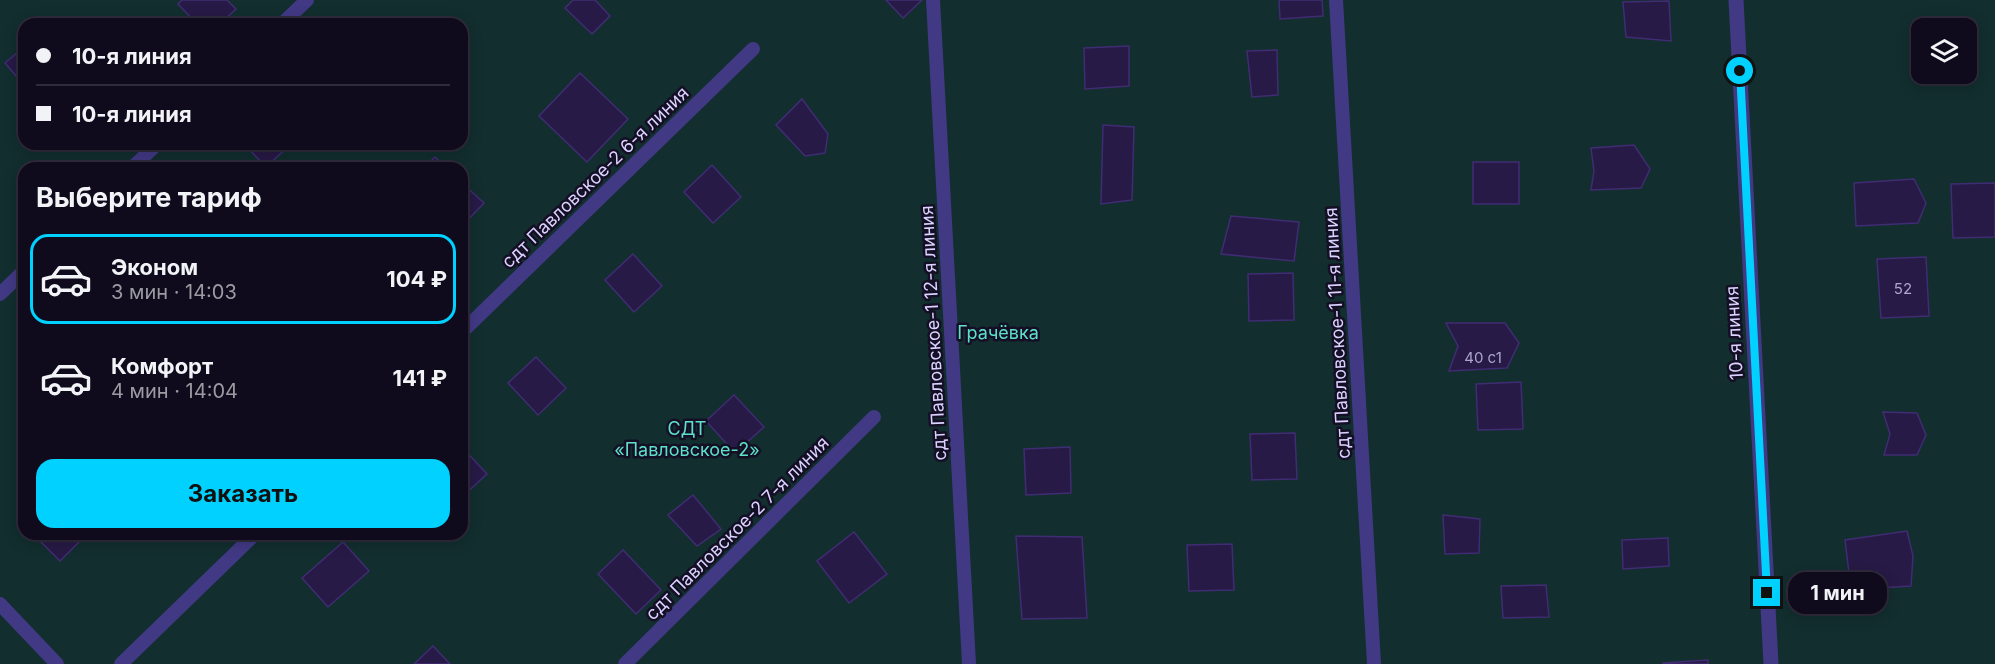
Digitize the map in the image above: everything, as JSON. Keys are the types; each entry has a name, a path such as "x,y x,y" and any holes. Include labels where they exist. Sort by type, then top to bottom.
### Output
{"street":[{"name":"10-я линия","path":"1736,0 1771,664"}],"lane":[{"path":"288,18 306,0"},
{"name":"сдт Павловское-1 12-я линия","path":"933,0 969,664"},
{"name":"сдт Павловское-1 11-я линия","path":"1336,0 1374,664"},
{"name":"сдт Павловское-2 6-я линия","path":"468,326 753,49"},
{"path":"138,162 151,150"},
{"path":"0,294 18,277"},
{"name":"сдт Павловское-2 7-я линия","path":"625,664 874,417"},
{"path":"121,664 249,540"},
{"path":"0,604 57,664"}],"green space":[{"name":"Грачёвка","path":"0,0 1995,0 1995,664 0,664"}],"building":[{"path":"182,0 227,0 236,9 226,18 191,18 178,4"},
{"path":"573,0 595,0 610,16 592,34 565,8"},
{"path":"886,0 922,0 903,18"},
{"path":"1279,0 1322,0 1323,16 1280,19"},
{"path":"1669,1 1671,41 1626,37 1623,2"},
{"path":"1129,46 1129,86 1085,89 1084,48"},
{"path":"1277,50 1278,95 1252,97 1247,51"},
{"path":"18,52 18,78 5,63"},
{"path":"580,73 628,119 587,162 539,116"},
{"path":"802,99 828,134 825,153 805,156 776,125"},
{"path":"1103,125 1134,127 1132,200 1101,204"},
{"path":"1634,145 1650,169 1641,188 1591,190 1594,171 1591,148"},
{"path":"250,150 284,150 271,162 261,162"},
{"path":"435,157 440,162 430,162"},
{"path":"1473,162 1519,162 1519,204 1473,204"},
{"path":"712,165 741,197 713,223 684,192"},
{"path":"1914,179 1926,203 1918,223 1856,226 1854,183"},
{"path":"1995,183 1995,237 1953,238 1951,184"},
{"path":"468,188 484,203 468,220"},
{"path":"1231,216 1299,222 1294,261 1221,254"},
{"path":"633,254 662,286 634,312 605,280"},
{"path":"1926,257 1929,316 1881,318 1877,259"},
{"path":"1293,273 1294,320 1249,321 1248,274"},
{"path":"1446,323 1505,323 1519,343 1507,368 1449,371 1458,346"},
{"path":"536,357 566,388 538,415 508,383"},
{"path":"1521,382 1523,429 1478,430 1476,384"},
{"path":"734,395 764,427 735,453 706,421"},
{"path":"1883,412 1917,413 1926,435 1917,455 1884,455 1890,434"},
{"path":"1295,433 1297,479 1252,480 1250,434"},
{"path":"1070,447 1071,493 1026,495 1024,449"},
{"path":"468,453 487,474 468,491"},
{"path":"693,495 721,529 697,546 668,515"},
{"path":"1443,515 1480,519 1479,553 1445,554"},
{"path":"1907,531 1913,556 1911,586 1846,590 1849,573 1845,540"},
{"path":"854,532 887,574 849,603 817,561"},
{"path":"1016,536 1082,537 1087,618 1022,619"},
{"path":"1668,538 1669,566 1623,569 1622,540"},
{"path":"39,540 81,540 60,561"},
{"path":"343,542 369,571 328,607 302,578"},
{"path":"1232,544 1234,590 1189,591 1187,545"},
{"path":"623,550 661,590 636,614 598,574"},
{"path":"1546,585 1549,617 1503,618 1501,586"},
{"path":"433,646 450,664 414,664"},
{"path":"1708,660 1708,664 1663,664 1663,663"}],"route":[{"path":"1740,71 1767,593"}],"park label":[{"name":"СДТ «Павловское-2»","path":"687,438"}]}
